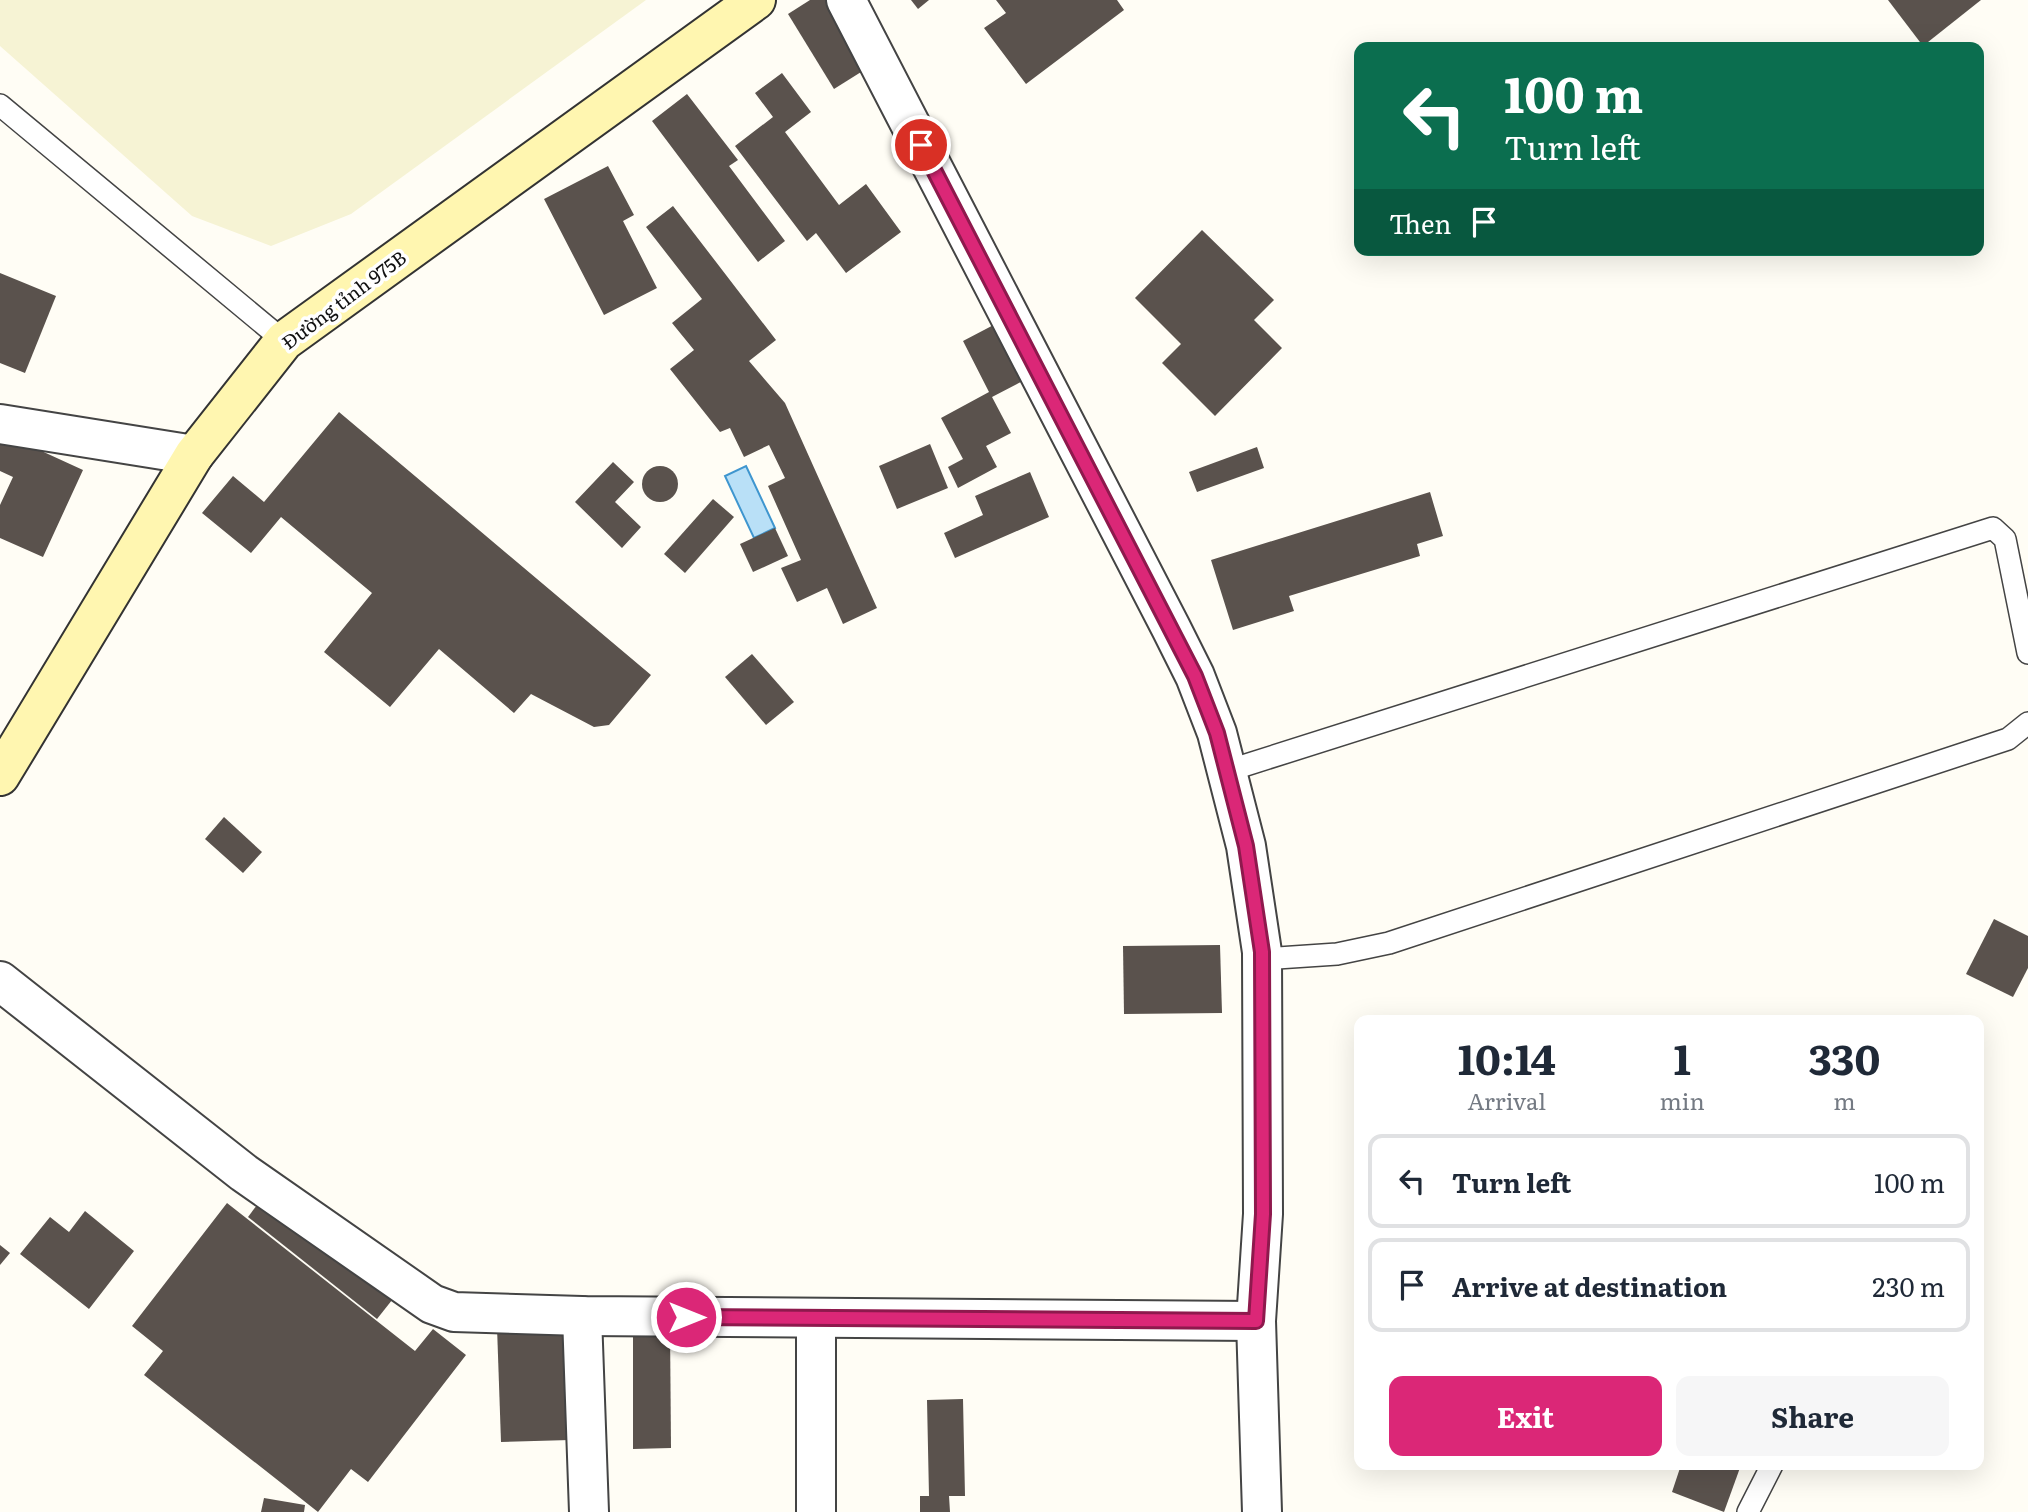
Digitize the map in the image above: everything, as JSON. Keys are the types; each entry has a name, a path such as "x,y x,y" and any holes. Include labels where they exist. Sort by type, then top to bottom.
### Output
{"main road":[{"name":"Đường tỉnh 975B","path":"0,776 194,455 284,341 756,0"}],"street":[{"path":"846,0 1195,676 1217,733 1246,846 1262,959 1263,1214 1256,1321 1262,1512"},
{"path":"0,424 194,455"},
{"path":"0,981 244,1173 432,1304 454,1312 582,1317 1256,1321"},
{"path":"582,1317 589,1512"},
{"path":"816,1318 816,1512"}],"lane":[{"path":"0,105 284,341"},
{"path":"1227,771 1993,528 2005,539 2028,653"},
{"path":"1262,959 1337,954 1389,943 2008,739 2028,723"},
{"path":"1748,1512 1769,1470"}],"shaded area":[{"path":"0,0 646,0 351,214 271,246 192,216 0,46"}],"water":[{"path":"746,466 775,528 754,538 725,476"}],"building":[{"path":"810,0 838,0 877,62 834,89 788,14"},
{"path":"911,0 929,0 918,9"},
{"path":"996,0 1117,0 1124,10 1026,84 984,28 1006,13"},
{"path":"1888,0 1981,0 1928,42 1920,42"},
{"path":"782,73 811,112 785,132 839,205 866,184 901,232 846,273 816,233 807,241 735,146 773,117 755,93"},
{"path":"687,94 738,160 729,166 785,241 758,262 652,121"},
{"path":"608,166 634,215 623,221 657,288 604,315 544,199"},
{"path":"673,206 776,340 749,361 785,403 877,608 843,624 827,588 797,602 781,568 801,560 768,486 785,478 769,445 744,457 730,428 720,432 670,369 694,350 672,323 702,299 646,227"},
{"path":"1202,230 1274,300 1254,320 1282,348 1215,416 1162,363 1181,344 1135,298"},
{"path":"0,273 56,296 25,373 0,363"},
{"path":"1005,319 1034,375 992,397 1011,433 986,446 997,467 958,488 948,467 963,459 941,418 989,392 963,341"},
{"path":"339,412 651,675 609,725 594,727 531,694 514,713 439,649 390,707 324,652 372,593 281,517 251,553 202,513 233,476 264,502"},
{"path":"0,432 83,470 43,557 0,538 0,505 13,477 0,471"},
{"path":"930,444 948,488 897,509 879,466"},
{"path":"1257,447 1264,468 1197,492 1189,472"},
{"path":"613,462 634,482 615,502 641,527 622,548 575,502"},
{"path":"660,466 673,471 678,484 673,497 660,502 647,497 642,484 647,471"},
{"path":"1030,472 1049,517 955,558 944,533 983,515 975,496"},
{"path":"1430,492 1443,536 1417,544 1420,556 1289,596 1294,611 1233,630 1211,560"},
{"path":"713,499 734,517 685,573 664,554"},
{"path":"775,528 788,556 753,572 740,544"},
{"path":"752,654 794,702 766,725 725,677"},
{"path":"224,817 262,852 243,873 205,839"},
{"path":"1994,919 2028,936 2028,968 2013,997 1966,974"},
{"path":"1220,945 1222,1013 1124,1014 1123,946"},
{"path":"266,1193 396,1295 377,1319 248,1217"},
{"path":"227,1203 415,1351 433,1329 466,1355 368,1482 351,1469 318,1512 144,1375 163,1351 132,1326"},
{"path":"85,1211 134,1251 89,1309 20,1254 50,1217 69,1232"},
{"path":"0,1245 10,1253 0,1265"},
{"path":"566,1325 570,1440 501,1442 497,1327"},
{"path":"633,1327 670,1327 671,1448 633,1449"},
{"path":"963,1399 965,1496 949,1496 950,1512 920,1512 920,1496 929,1496 927,1400"},
{"path":"1679,1470 1739,1470 1724,1512 1672,1492"},
{"path":"264,1498 305,1505 304,1512 261,1512"}],"route":[{"path":"686,1317 1256,1321 1263,1214 1262,952 1246,846 1217,733 1195,676 921,145"}]}
